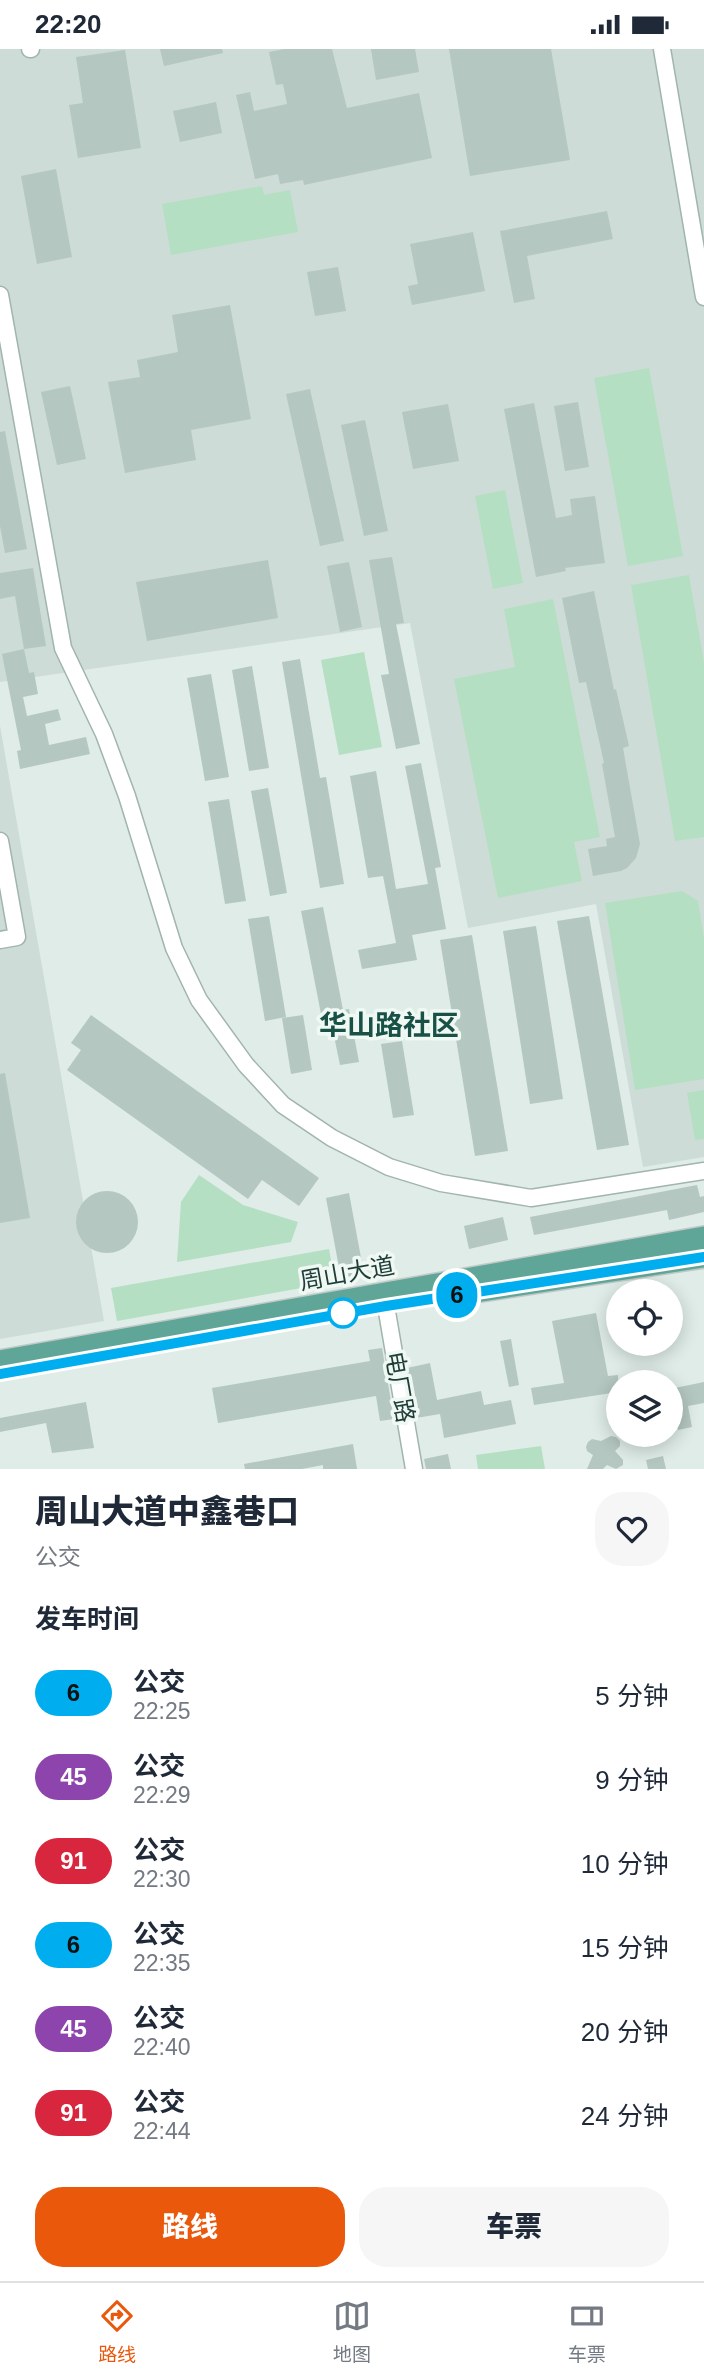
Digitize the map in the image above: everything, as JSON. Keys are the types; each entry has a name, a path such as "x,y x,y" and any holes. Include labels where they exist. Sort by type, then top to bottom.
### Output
{"main road":[{"name":"周山大道","path":"0,1361 704,1237"},
{"name":"周山大道","path":"0,1374 386,1306 704,1257"}],"street":[{"path":"662,49 704,297"},
{"path":"0,295 63,648 104,734 127,796 174,948 199,1000 246,1065 283,1105 332,1138 389,1167 440,1183 531,1198 704,1171"},
{"path":"0,841 17,937 0,940"},
{"name":"电厂路","path":"386,1306 414,1469"}],"shaded area":[{"path":"0,49 704,49 704,1157 643,1167 596,904 468,928 410,623 0,682"},
{"path":"0,726 104,1321 0,1339"}],"green space":[{"path":"262,186 264,195 290,190 298,232 171,255 162,204"},
{"path":"649,368 683,556 628,566 594,378"},
{"path":"505,490 523,583 493,589 475,496"},
{"path":"689,575 704,663 704,837 675,841 631,585"},
{"path":"553,599 600,837 574,842 582,881 498,898 454,679 515,667 504,609"},
{"path":"364,652 382,747 339,755 321,660"},
{"path":"682,891 698,901 704,939 704,1079 635,1090 605,903"},
{"path":"704,1090 704,1139 695,1140 687,1093"},
{"path":"199,1175 243,1205 298,1222 291,1242 177,1262 181,1202"},
{"path":"329,1249 335,1282 117,1321 111,1288"},
{"path":"541,1446 545,1469 478,1469 476,1455"}],"building":[{"path":"160,49 222,49 223,53 164,66"},
{"path":"284,49 332,49 347,108 419,93 432,158 304,185 303,180 280,184 278,174 255,179 236,95 250,92 254,111 287,104 283,84 276,85 269,52"},
{"path":"371,49 415,49 419,72 376,80"},
{"path":"449,49 551,49 570,160 470,176"},
{"path":"125,50 141,148 78,158 69,105 83,103 76,57"},
{"path":"216,102 222,133 180,142 173,111"},
{"path":"56,169 72,257 37,264 21,176"},
{"path":"607,211 613,239 527,256 535,299 514,303 500,231"},
{"path":"473,232 485,291 412,305 408,286 418,284 410,244"},
{"path":"338,267 346,311 315,316 307,272"},
{"path":"230,305 251,419 191,430 196,460 125,473 108,382 140,377 137,360 178,352 172,315"},
{"path":"70,386 86,459 57,465 41,392"},
{"path":"310,389 344,541 320,546 286,394"},
{"path":"578,402 589,467 565,471 554,406"},
{"path":"534,403 556,518 572,515 570,499 595,496 605,563 565,568 566,571 536,577 504,409"},
{"path":"448,404 459,461 413,469 402,412"},
{"path":"365,420 388,531 364,536 341,425"},
{"path":"5,431 27,549 5,553 0,526 0,432"},
{"path":"392,557 404,623 396,624 420,744 396,749 381,675 389,674 369,560"},
{"path":"268,560 278,618 147,641 136,582"},
{"path":"349,562 362,627 340,632 327,566"},
{"path":"33,568 46,646 24,649 15,596 0,599 0,573"},
{"path":"594,591 614,690 616,689 629,746 623,748 640,844 636,858 627,868 593,876 588,849 607,846 606,839 615,837 602,764 604,763 586,682 579,683 562,598"},
{"path":"24,649 29,673 34,672 38,694 23,697 27,716 58,709 61,720 45,724 49,745 86,737 90,754 20,769 17,751 21,750 2,654"},
{"path":"300,659 320,778 326,777 344,884 320,888 282,662"},
{"path":"252,666 269,768 249,771 232,670"},
{"path":"211,674 229,777 205,781 187,678"},
{"path":"421,763 441,867 435,868 446,929 412,935 417,960 362,969 358,950 396,943 383,876 368,878 350,776 376,771 396,889 428,884 405,766"},
{"path":"268,788 287,893 270,896 251,791"},
{"path":"229,799 246,901 225,904 208,802"},
{"path":"323,907 343,1010 349,1009 359,1062 340,1065 329,1012 321,1014 301,911"},
{"path":"269,916 286,1017 265,1021 248,919"},
{"path":"589,916 629,1145 597,1150 557,921"},
{"path":"536,926 563,1099 530,1104 503,931"},
{"path":"472,935 508,1151 475,1156 440,940"},
{"path":"91,1015 319,1178 299,1206 262,1180 248,1199 67,1070 81,1050 71,1043"},
{"path":"303,1015 312,1070 291,1074 282,1018"},
{"path":"402,1041 414,1115 393,1118 381,1044"},
{"path":"5,1073 30,1218 0,1223 0,1074"},
{"path":"697,1185 700,1197 704,1196 704,1212 669,1220 667,1210 534,1235 530,1217"},
{"path":"101,1191 113,1191 129,1200 136,1210 136,1234 129,1244 113,1253 101,1253 90,1248 81,1239 76,1228 76,1216 81,1205 90,1196"},
{"path":"349,1193 364,1274 341,1278 326,1198"},
{"path":"503,1217 508,1240 469,1249 464,1226"},
{"path":"596,1313 607,1370 606,1394 534,1405 531,1388 564,1383 552,1321"},
{"path":"511,1339 519,1385 509,1387 500,1341"},
{"path":"382,1348 394,1419 380,1421 376,1396 218,1423 212,1388 370,1361 368,1350"},
{"path":"430,1363 437,1400 481,1391 484,1405 511,1400 516,1424 444,1438 440,1414 416,1418 407,1368"},
{"path":"704,1382 704,1403 688,1406 692,1427 683,1429 683,1386"},
{"path":"86,1402 94,1448 52,1453 46,1423 0,1432 0,1418"},
{"path":"606,1438 606,1447 619,1447 615,1451 623,1460 623,1465 616,1469 607,1465 603,1469 587,1469 593,1455 587,1451 588,1442 592,1439 601,1441"},
{"path":"353,1444 357,1469 323,1469 323,1465 302,1469 245,1469 244,1464"},
{"path":"448,1454 451,1469 426,1469 424,1459"},
{"path":"663,1456 666,1469 648,1469 646,1460"}],"bus line":[{"name":"6","path":"0,1374 386,1306 704,1257"}],"district":[{"name":"华山路社区","path":"389,1025"}]}
